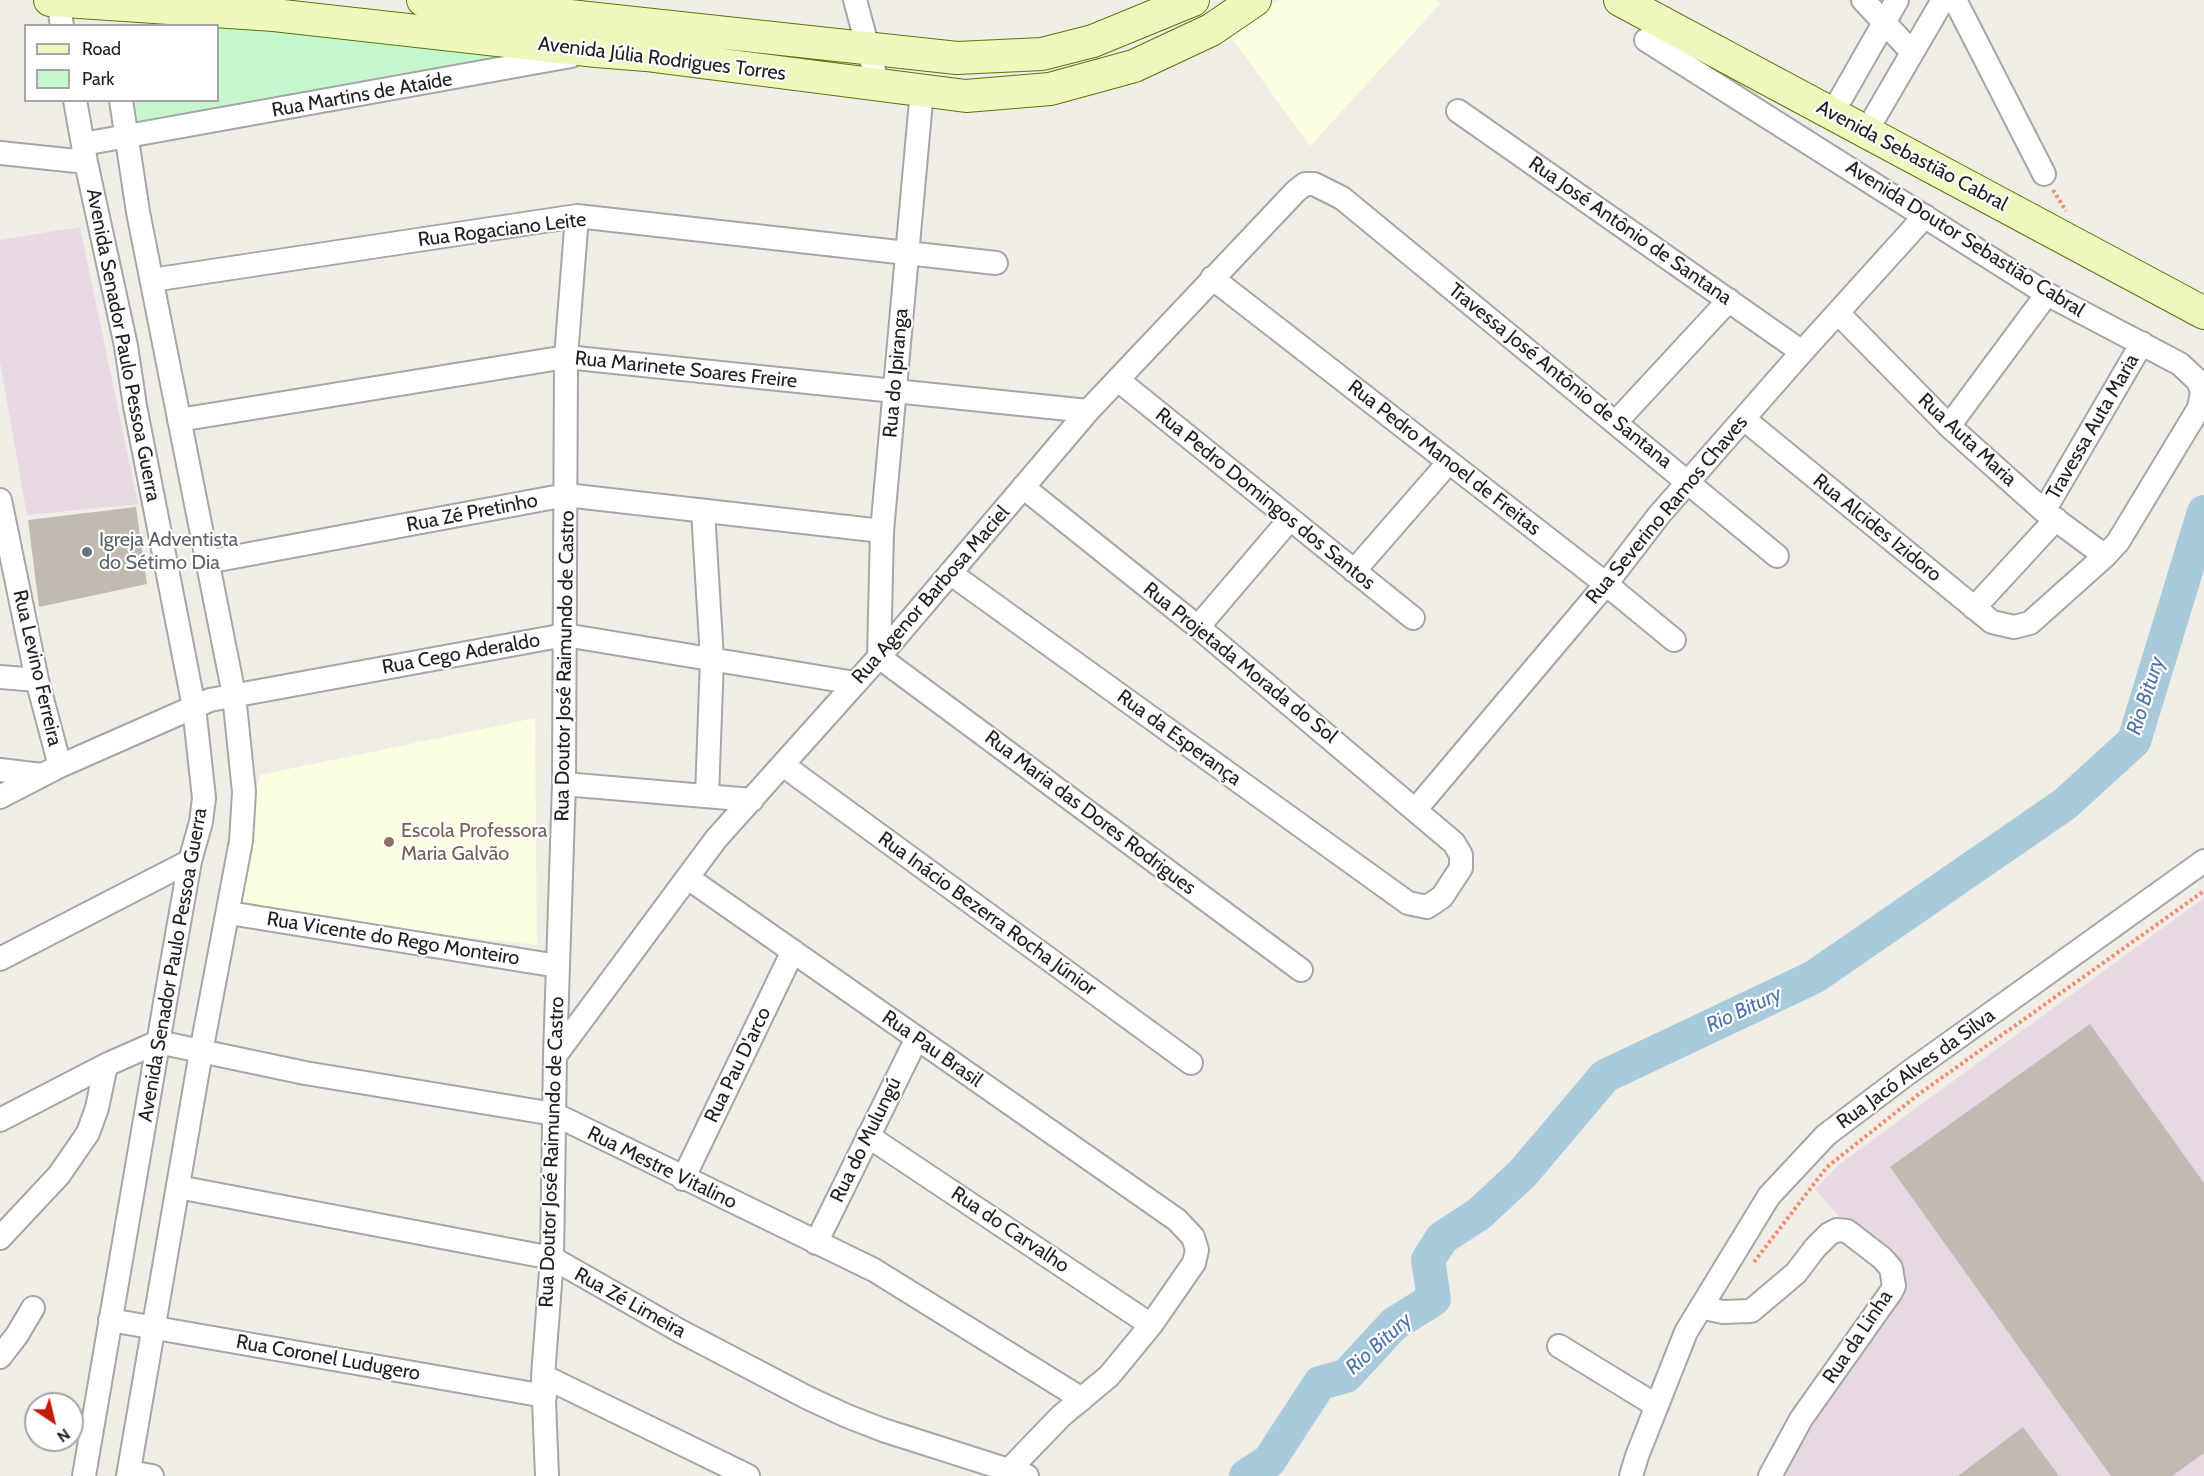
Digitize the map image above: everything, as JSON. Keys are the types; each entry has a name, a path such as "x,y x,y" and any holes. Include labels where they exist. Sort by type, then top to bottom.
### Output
{"main road":[{"name":"Avenida Júlia Rodrigues Torres","path":"50,0 108,10 274,15 596,51 649,40 867,48 957,58 1042,54 1093,41 1191,1"},
{"name":"Avenida Júlia Rodrigues Torres","path":"423,0 878,84 966,96 1050,89 1134,66 1207,32 1255,0"},
{"name":"Avenida Sebastião Cabral","path":"1620,0 2204,313"},
{"path":"1191,1 1207,32"},
{"path":"957,58 957,95"}],"street":[{"path":"58,0 62,24"},
{"path":"855,0 878,84"},
{"path":"1863,0 1912,52"},
{"path":"1847,121 1884,23 1897,0"},
{"path":"1824,151 1847,121 1912,52 1943,0"},
{"path":"1955,0 2044,174"},
{"name":"Avenida Doutor Sebastião Cabral","path":"1646,40 2047,294 2180,364 2198,381 2202,392 2199,408 2118,542 2105,556"},
{"name":"Rua Martins de Ataíde","path":"0,153 85,153 127,138 596,51"},
{"name":"Rua do Ipiranga","path":"879,657 882,531 922,90"},
{"name":"Avenida Senador Paulo Pessoa Guerra","path":"75,102 126,346 135,406 202,703 204,798 201,822 190,861 84,1476"},
{"name":"Avenida Senador Paulo Pessoa Guerra","path":"121,102 152,280 234,695 244,792 241,841 229,913 201,1052 129,1474"},
{"name":"Rua José Antônio de Santana","path":"1458,111 1802,352"},
{"name":"Rua Agenor Barbosa Maciel","path":"555,1056 716,839 879,657 1088,411 1296,191 1305,184 1314,184 1342,198"},
{"name":"Travessa José Antônio de Santana","path":"1342,198 1777,556"},
{"name":"Rua Rogaciano Leite","path":"152,280 577,216 996,263"},
{"name":"Rua Doutor José Raimundo de Castro","path":"547,1476 544,1386 552,1258 555,1056 564,784 566,357 577,216"},
{"name":"Rua Severino Ramos Chaves","path":"1416,809 1606,584 1659,515 1925,216"},
{"name":"Rua Pedro Manoel de Freitas","path":"1212,279 1606,584 1674,640"},
{"path":"1949,426 2047,294"},
{"path":"1616,422 1729,300"},
{"name":"Rua Auta Maria","path":"1838,313 1949,426 2050,515 2105,556"},
{"path":"126,346 164,342"},
{"name":"Travessa Auta Maria","path":"1974,608 2050,515 2142,343"},
{"name":"Rua Marinete Soares Freire","path":"179,420 566,357 1088,411"},
{"name":"Rua Pedro Domingos dos Santos","path":"1118,380 1413,618"},
{"name":"Rua Alcides Izidoro","path":"1744,419 1992,622 2014,627 2030,623 2105,556"},
{"path":"1354,571 1449,462"},
{"name":"Rua Projetada Morada do Sol","path":"1023,488 1198,627 1454,843"},
{"name":"Rua Zé Pretinho","path":"207,562 566,495 882,531"},
{"name":"Rua Levino Ferreira","path":"0,500 37,680 51,770"},
{"path":"703,511 712,659 707,796"},
{"path":"1198,627 1290,519"},
{"name":"Rua da Esperança","path":"950,573 1408,903 1427,907 1442,897 1461,868 1461,855 1454,843"},
{"name":"Rua Cego Aderaldo","path":"0,796 51,770 202,703 234,695 565,635 855,683"},
{"name":"Rua Maria das Dores Rodrigues","path":"879,657 1301,970"},
{"path":"0,676 37,680"},
{"name":"Rua Inácio Bezerra Rocha Júnior","path":"783,765 1191,1063"},
{"path":"0,770 51,770"},
{"path":"564,784 752,800"},
{"path":"0,959 190,861"},
{"name":"Rua Jacó Alves da Silva","path":"1631,1476 1686,1332 1769,1196 1826,1135 1908,1073 2204,861"},
{"name":"Rua Pau Brasil","path":"688,878 1177,1220 1193,1237 1197,1250 1194,1263 1152,1325 1110,1376 1061,1416 1018,1473"},
{"name":"Rua Vicente do Rego Monteiro","path":"229,913 558,966"},
{"name":"Rua Pau D'arco","path":"683,1179 793,951"},
{"name":"Rua do Mulungú","path":"816,1243 916,1038"},
{"path":"0,1120 106,1065 158,1042"},
{"name":"Rua Mestre Vitalino","path":"158,1042 305,1073 554,1114 683,1179 874,1270 1082,1399"},
{"path":"0,1238 59,1175 88,1133 97,1108 106,1065"},
{"name":"Rua do Carvalho","path":"868,1136 1152,1325"},
{"name":"Rua Zé Limeira","path":"178,1187 552,1258 680,1331 808,1398 883,1430 1018,1473"},
{"name":"Rua da Linha","path":"1709,1309 1723,1312 1751,1311 1796,1273 1829,1234 1838,1230 1847,1232 1882,1258 1891,1268 1894,1286 1891,1292 1801,1419 1770,1476"},
{"path":"0,1357 17,1335 33,1308"},
{"name":"Rua Coronel Ludugero","path":"110,1320 544,1386 748,1476"},
{"path":"1559,1346 1657,1406"},
{"path":"129,1474 152,1476"}],"path":[{"name":"Rua Jacó Alves da Silva","path":"1750,1268 1827,1167 1919,1094 2204,891"}],"shaded area":[{"path":"1278,0 1438,0 1440,4 1310,146 1228,33"},
{"path":"80,227 138,504 27,515 0,362 0,240"},
{"name":"Escola Professora Maria Galvão","path":"535,718 537,945 225,910 260,775"},
{"path":"2204,898 2204,1476 1780,1476 1901,1287 1815,1189 1841,1163"}],"green space":[{"path":"219,26 539,51 140,129 135,102 219,102"}],"building":[{"name":"Igreja Adventista do Sétimo Dia","path":"136,507 147,584 39,607 28,520"},
{"path":"2090,1024 2204,1183 2204,1453 2172,1476 2111,1476 1890,1167"},
{"path":"2023,1427 2059,1476 1958,1476"}],"waterway":[{"name":"Rio Bitury","path":"1246,1476 1269,1461 1320,1383 1346,1376 1394,1324 1434,1299 1428,1260 1442,1238 1479,1214 1523,1173 1605,1076 1814,977 2065,804 2134,741 2204,512"}],"place":[{"name":"Igreja Adventista do Sétimo Dia","path":"87,552"},
{"name":"Escola Professora Maria Galvão","path":"389,842"}]}
